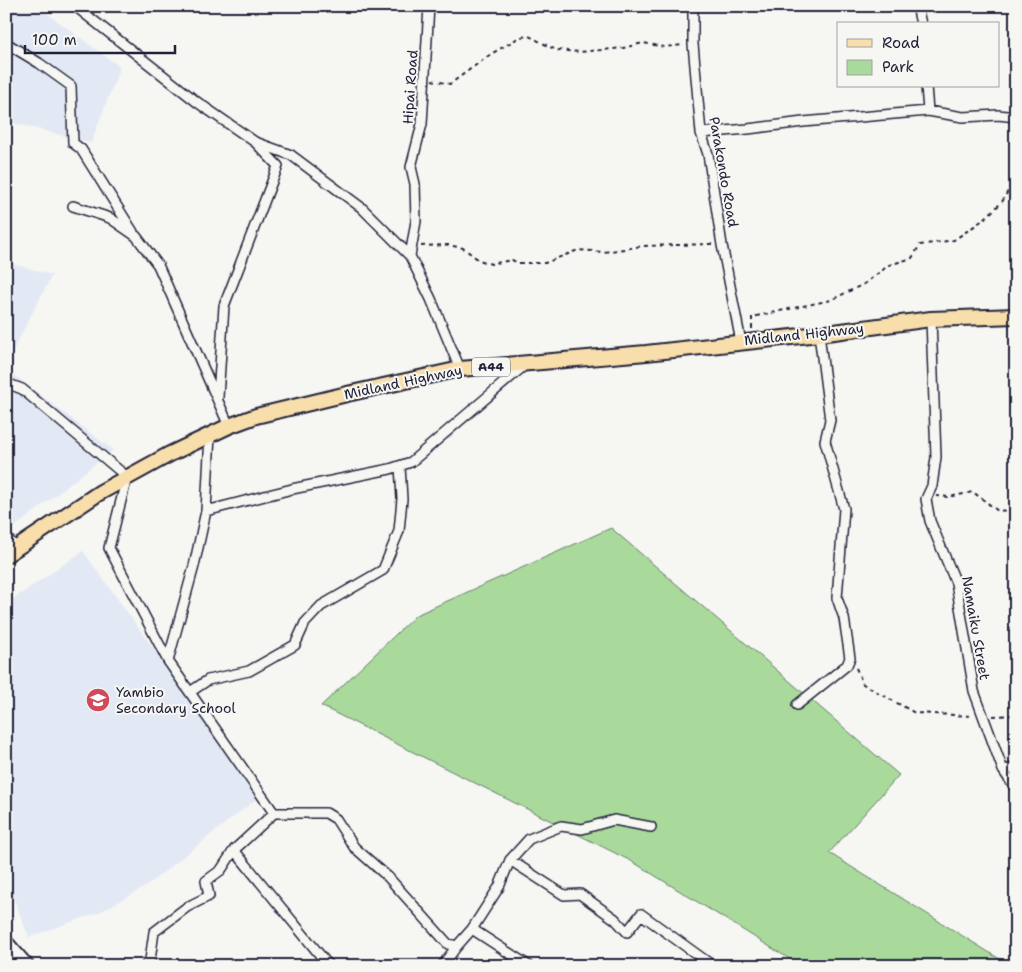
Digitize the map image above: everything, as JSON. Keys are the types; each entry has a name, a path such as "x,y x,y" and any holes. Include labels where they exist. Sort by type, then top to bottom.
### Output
{"main road":[{"name":"Midland Highway","path":"11,552 99,492 229,426 256,416 347,394 460,369 646,353 819,334 931,319 1016,316"}],"street":[{"path":"75,6 198,102 255,142 278,166 224,306 218,400"},
{"name":"Hipai Road","path":"410,256 416,221 416,184 410,168 422,124 429,6"},
{"name":"Parakondo Road","path":"693,6 693,44 701,133 708,154 722,245 746,341"},
{"path":"917,6 920,22"},
{"path":"6,43 39,63 70,86 73,143 81,149 136,236 158,265 229,426"},
{"path":"926,88 928,111"},
{"path":"701,133 928,111 963,117 998,115 1016,117"},
{"path":"255,142 291,155 362,208 410,256 432,299 460,369"},
{"path":"74,206 110,218 136,236"},
{"name":"Namaiku Street","path":"931,319 936,457 930,491 926,499 930,521 956,583 974,691 1004,770 1016,789"},
{"path":"797,706 847,665 850,658 844,618 837,598 844,509 826,441 830,420 819,334"},
{"path":"206,511 411,462 526,364"},
{"path":"6,383 22,389 128,477 109,548 168,661 274,813"},
{"path":"168,661 194,566 206,511 210,435"},
{"path":"190,692 208,680 249,671 296,645 305,623 321,606 383,570 399,531 402,499 400,466"},
{"path":"6,536 11,552"},
{"path":"1004,770 1016,768"},
{"path":"145,966 150,960 154,932 187,907 209,896 206,882 221,870 234,850 274,813 326,813 336,819 354,847 388,877 439,936 448,944 457,946"},
{"path":"442,966 472,929 499,888 510,860 529,839 561,826 582,829 614,820 652,827"},
{"path":"234,850 329,966"},
{"path":"510,860 564,895 580,894 615,919 627,932 642,914 713,966"},
{"path":"472,929 530,966"},
{"path":"6,940 28,966"}],"path":[{"path":"425,79 450,84 491,54 520,37 529,36 556,50 580,52 623,48 643,43 664,47 693,44"},
{"path":"746,341 752,317 831,300 864,284 889,265 912,258 920,245 954,240 983,220 1002,202 1008,191 1016,186"},
{"path":"410,256 420,246 448,245 463,248 479,260 491,264 512,260 518,263 545,263 578,250 604,252 643,246 722,245"},
{"path":"930,491 938,497 949,497 973,492 998,511 1016,509"},
{"path":"850,658 855,664 862,684 915,713 983,716 1016,715"}],"shaded area":[{"path":"6,6 37,6 120,67 91,143 6,121"},
{"path":"6,262 52,275 6,364"},
{"path":"6,369 113,450 6,534"},
{"name":"Yambio Secondary School","path":"83,551 260,796 145,887 100,912 29,937 6,880 6,604"}],"green space":[{"path":"611,528 899,775 829,853 1011,966 801,966 633,862 321,706 416,615"}],"place":[{"name":"Yambio Secondary School","path":"98,700"}]}
